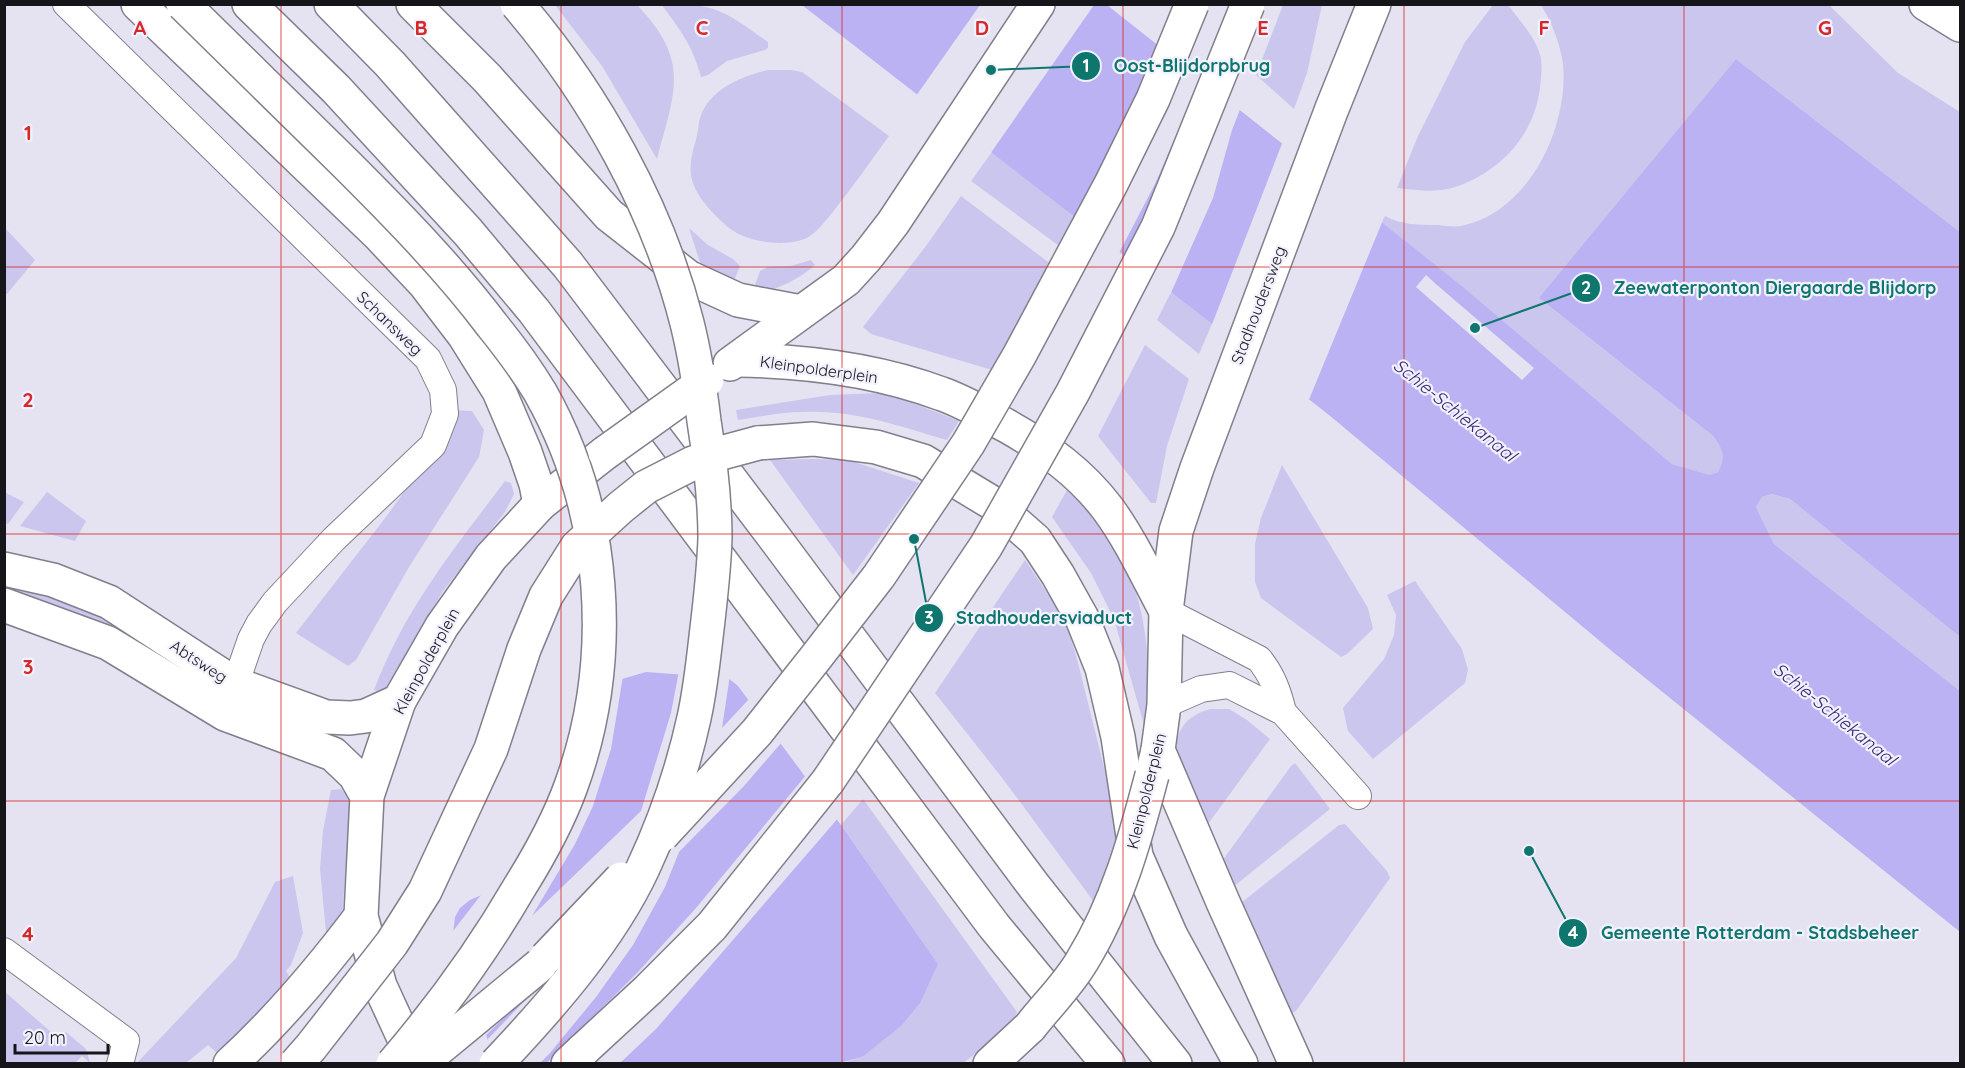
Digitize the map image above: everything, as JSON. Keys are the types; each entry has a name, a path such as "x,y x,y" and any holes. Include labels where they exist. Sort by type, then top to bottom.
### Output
{"main road":[{"path":"138,4 378,234 425,284 464,335 499,391 525,453 536,484 540,504"},
{"path":"183,4 393,210 446,267 509,347 540,392 561,437 578,478 592,542 598,594 599,650 591,710 571,787 549,838 495,929 421,1031 393,1064"},
{"path":"249,4 336,89 468,232 534,311 994,926 1108,1064"},
{"path":"331,4 390,64 568,265 777,540 1034,886 1175,1064"},
{"path":"413,4 487,78 609,215 688,277 738,300 801,312"},
{"path":"496,1064 574,976 626,899 643,868 680,770 694,717 710,605 715,539 714,498 695,360 686,320 666,258 632,178 603,126 566,68 518,4"},
{"path":"737,360 846,280 866,258 893,223 1038,4"},
{"path":"421,1064 540,965 681,815 757,732 879,576 968,444 1019,356 1132,142 1153,99 1192,4"},
{"path":"575,1057 648,990 711,926 778,844 828,781 986,546 1073,392 1154,236 1186,162 1248,4"},
{"name":"Stadhoudersweg","path":"1166,611 1176,531 1197,468 1331,111 1374,4"},
{"path":"1926,4 1960,25"},
{"name":"Kleinpolderplein","path":"421,1064 403,1036 380,986 361,916 367,796 399,701 442,626 472,583 491,557 540,504 605,453 737,360 809,364 908,383 944,394 1023,435 1056,456 1087,484 1108,509 1166,611 1164,705 1155,763 1137,834 1115,897 1082,961 1030,1027 990,1064"},
{"path":"296,1064 392,943 425,891 491,749 524,649 546,596 578,548 621,507 646,487 693,463 758,443 813,439 876,447 923,461 994,504 1035,540 1082,618 1102,668 1120,749 1136,856 1171,936 1242,1064"},
{"name":"Abtsweg","path":"4,569 53,580 109,602 230,699 326,717 350,718 366,716 399,701"},
{"name":"Abtsweg","path":"4,605 108,643 230,699 333,753 355,775 367,796"},
{"path":"1155,763 1228,913 1296,1064"},
{"path":"230,1064 262,1035 308,983 361,916"}],"street":[{"name":"Schansweg","path":"66,4 428,359 443,390 445,414 433,444 334,539 275,602 251,639 230,699"},
{"path":"1166,611 1259,659 1277,687 1283,712"},
{"path":"1164,705 1201,688 1229,685 1283,712 1358,796"},
{"path":"4,951 126,1041 120,1064"}],"shaded area":[{"path":"555,5 637,5 654,25 672,60 674,78 673,95 657,159 602,66"},
{"path":"662,5 693,5 716,10 735,19 768,42 768,48 727,61 708,75 701,77 690,47"},
{"path":"1283,5 1322,5 1307,73 1294,109 1256,75"},
{"path":"1493,5 1508,5 1538,48 1542,66 1540,87 1531,121 1522,137 1499,163 1469,182 1438,190 1397,188 1418,136 1465,42"},
{"path":"1541,5 1829,5 1898,73 1960,112 1960,232 1736,59 1540,299 1713,436 1723,457 1718,472 1710,475 1672,464 1462,286 1381,223 1385,216 1411,224 1461,226 1485,218 1506,204 1524,186 1551,140 1559,114 1563,89 1563,64 1560,48"},
{"path":"768,70 802,72 889,136 822,225 810,236 793,242 772,243 752,239 735,232 724,224 698,194 690,170 700,118 711,99 737,80"},
{"path":"992,152 1077,219 1062,248 971,181"},
{"path":"961,196 1052,265 992,370 871,334 863,327 926,246"},
{"path":"5,228 35,260 7,294 4,292"},
{"path":"689,228 708,245 733,259 740,266 732,285 703,272"},
{"path":"811,260 815,265 794,280 768,291 752,293 760,271 768,267 791,266"},
{"path":"1171,292 1212,324 1199,354 1157,320"},
{"path":"1145,345 1189,379 1167,446 1156,503 1151,503 1098,436"},
{"path":"879,393 900,398 959,421 947,440 875,420 839,413 794,412 738,420 736,410 830,395"},
{"path":"451,410 472,411 484,430 479,457 409,567 356,660 348,666 296,633 389,513 442,438"},
{"path":"770,460 848,460 919,483 853,575"},
{"path":"1282,465 1368,608 1373,629 1341,657 1261,598 1255,582 1255,544 1261,518"},
{"path":"505,481 511,483 514,494 505,512 443,591 383,692 374,690 400,632 432,580"},
{"path":"1072,481 1124,563 1139,601 1147,646 1149,691 1146,732 1114,619 1091,573 1052,517"},
{"path":"4,492 24,502 8,524 5,523"},
{"path":"47,492 86,521 75,541 20,526"},
{"path":"1772,494 1790,499 1960,637 1960,691 1774,544 1756,507 1762,497"},
{"path":"1025,560 1065,619 1122,839 1094,902 1003,779 935,693"},
{"path":"1415,581 1462,649 1468,670 1465,683 1373,759 1348,731 1343,708 1384,659 1394,635 1396,615 1387,595"},
{"path":"5,584 63,601 120,625 114,635 5,596"},
{"path":"1210,709 1229,709 1270,739 1205,828 1183,778 1178,761 1177,745 1181,730 1191,718"},
{"path":"1295,763 1330,809 1233,887 1222,861"},
{"path":"341,789 347,796 350,810 342,919 327,943 320,869 323,831 331,790"},
{"path":"863,799 1017,1012 1009,1028 963,1063 839,1064 862,1057 938,964 841,825"},
{"path":"1345,824 1387,871 1390,878 1296,1011 1290,1014 1241,903 1339,825"},
{"path":"293,876 303,933 291,965 286,971 293,983 220,1056 208,1045 186,1063 136,1064 236,958 275,882"},
{"path":"5,992 58,1038 66,1032 86,1049 90,1063 82,1056 75,1063 5,1063"}],"water":[{"name":"Schie-Schiekanaal","path":"802,5 1107,5 1462,286 1672,464 1710,475 1718,472 1723,457 1713,436 1539,298 1736,59 1960,232 1960,637 1790,499 1772,494 1762,497 1756,507 1774,544 1960,691 1960,932 1613,652 1329,415"},
{"path":"646,672 728,678 738,686 841,825 938,964 920,1003 901,1026 862,1057 839,1063 502,1063 488,1043 478,994 453,933 455,917 460,908 470,900 486,893 504,892 622,679"}],"pier":[{"path":"980,5 1094,5 990,154 916,96"},
{"path":"1160,43 1202,76 1155,184 1118,255 1076,222 1145,82"},
{"path":"1204,78 1241,107 1232,130 1213,198 1170,295 1128,262"},
{"path":"1283,141 1383,220 1308,402 1211,327"},
{"path":"1426,275 1534,368 1522,380 1416,287"},
{"path":"679,671 730,675 722,728 750,698 782,742 744,786 679,852 665,887 633,945 596,997 550,1053 540,1063 499,1064 485,1042 556,968 484,1037 475,995 454,955 450,935 484,891 504,889 565,794 561,730 597,708 604,693 623,676 611,749 593,806 575,844 532,916 641,811 671,713"},
{"path":"807,774 839,817 656,1029 620,1063 547,1063 638,972 696,908"}],"place":[{"name":"Oost-Blijdorpbrug","path":"991,70"},
{"name":"Zeewaterponton Diergaarde Blijdorp","path":"1475,328"},
{"name":"Stadhoudersviaduct","path":"914,539"},
{"name":"Gemeente Rotterdam - Stadsbeheer","path":"1529,851"}]}
